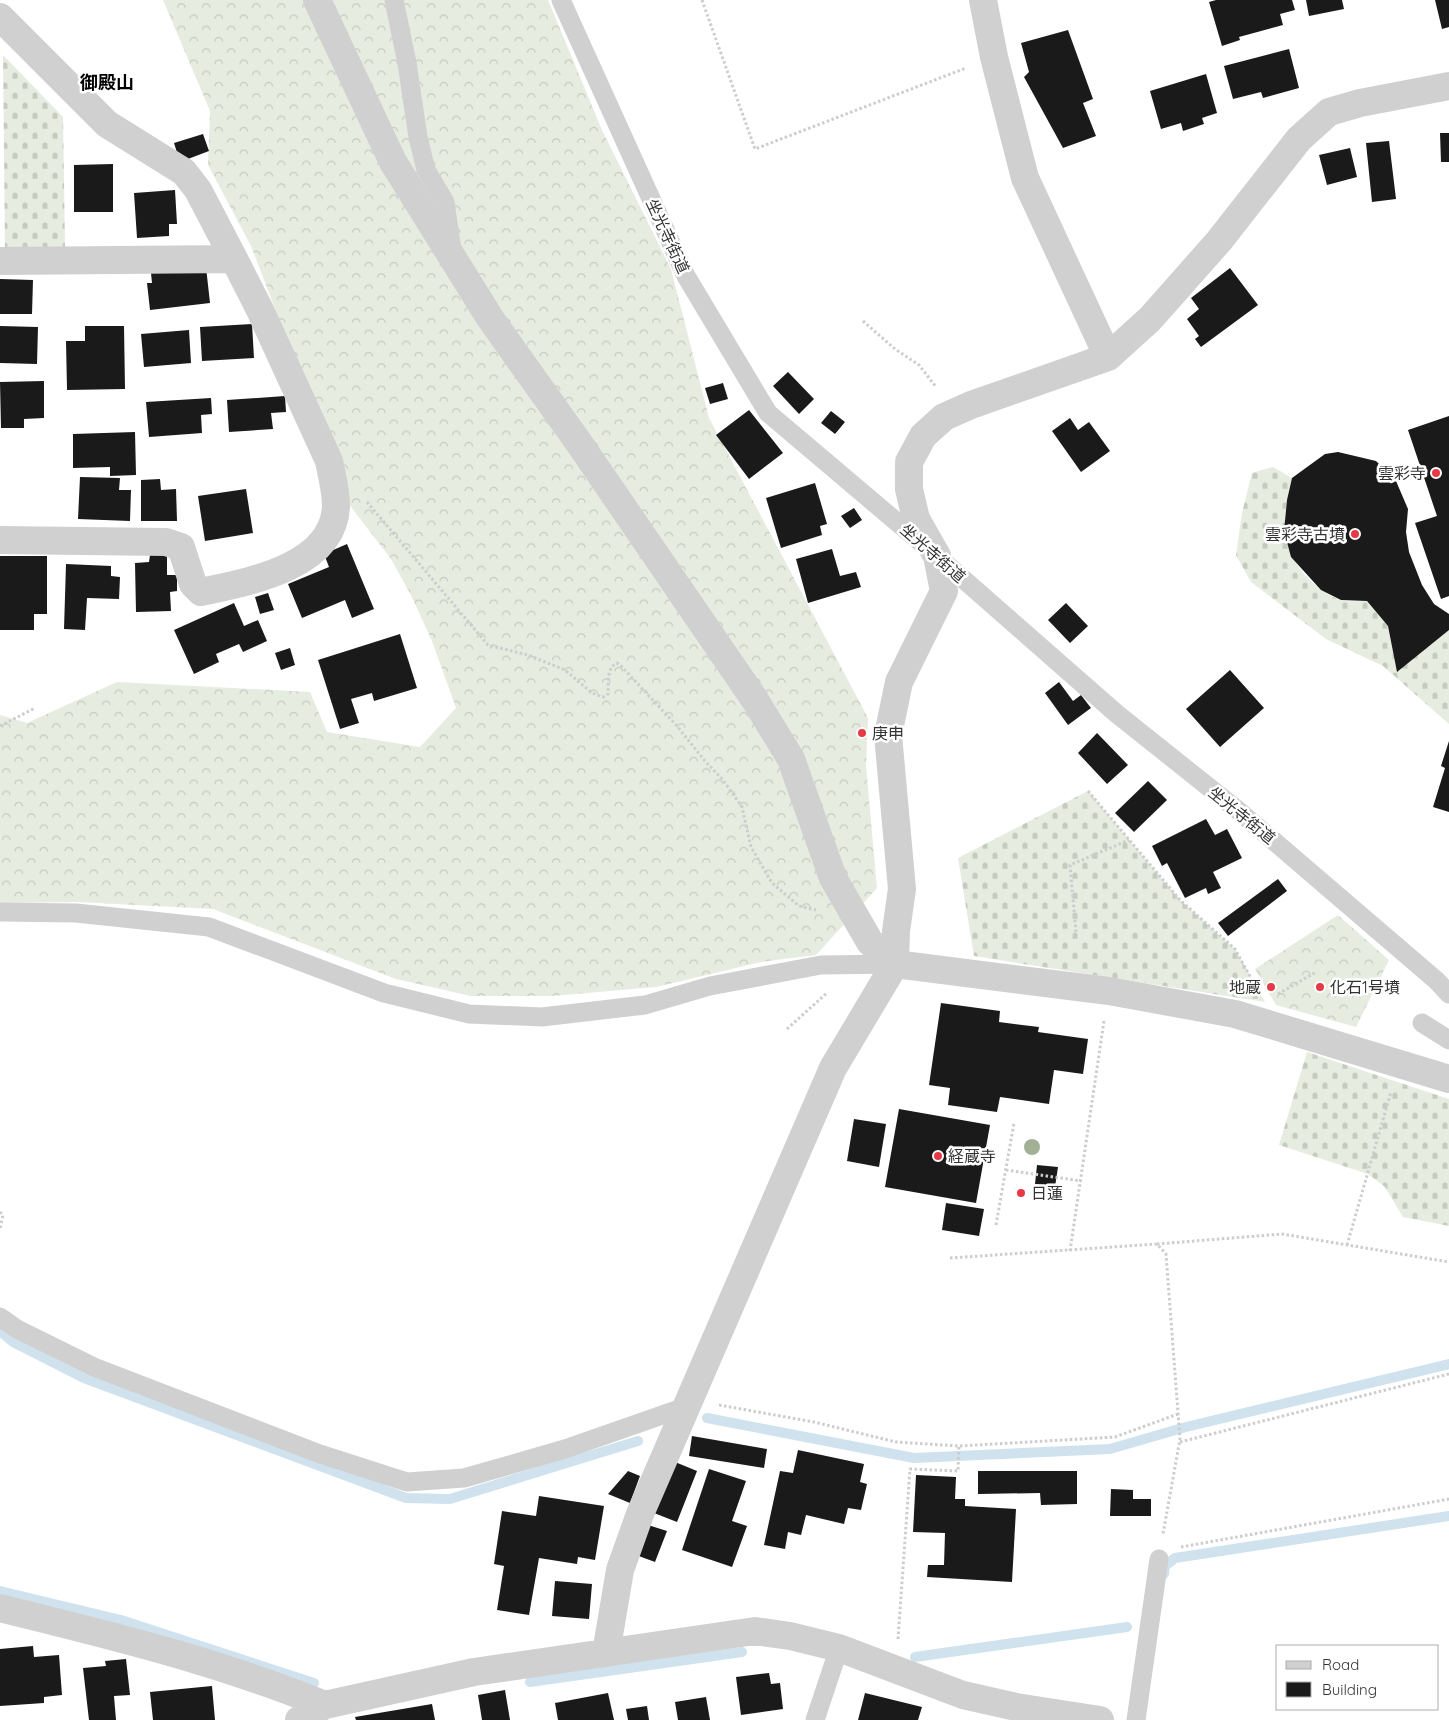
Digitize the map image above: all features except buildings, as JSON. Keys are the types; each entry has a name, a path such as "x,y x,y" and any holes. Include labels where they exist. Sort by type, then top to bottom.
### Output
{"street":[{"path":"317,0 393,162 454,261 490,318 755,700 791,759 833,878 870,942 895,964 1108,990 1235,1014 1449,1080"},
{"path":"983,0 994,57 1025,178 1108,357"},
{"path":"0,17 107,124 184,172 198,190 264,318 329,461 335,485 336,508 331,530 319,548 302,561 269,574 201,592 193,584 181,547 166,542 0,540"},
{"path":"606,1653 620,1570 629,1543 833,1068 895,964 896,931 902,889 888,735 899,682 944,591 937,556 916,519 909,489 909,462 923,436 944,417 971,405 1108,357 1156,313 1219,241 1299,139 1329,112 1360,102 1449,86"},
{"path":"0,261 234,259"},
{"path":"0,1608 122,1638 274,1685 325,1705"},
{"path":"298,1720 325,1705 474,1672 755,1630 839,1648 963,1695 1016,1707 1100,1720"}],"lane":[{"path":"394,0 407,63 422,154 426,170 445,202 454,261"},
{"name":"坐光寺街道","path":"561,0 686,276 768,413 937,556 1118,714 1240,812 1329,887 1437,981 1449,994"},
{"path":"0,912 76,913 210,927 384,993 469,1014 542,1017 636,1006 710,986 821,965 895,964"},
{"path":"1422,1023 1449,1040"},
{"path":"0,1317 17,1329 94,1367 320,1454 407,1482 464,1478 565,1449 688,1406"},
{"path":"1136,1720 1159,1559"},
{"path":"815,1720 839,1648"}],"path":[{"path":"702,0 754,150 994,57"},
{"path":"863,321 895,349 919,365 935,387 944,386"},
{"path":"362,495 488,646 528,655 565,670 592,693 603,698 608,694 609,672 613,665 617,663 622,667 676,725 723,780 742,807 751,847 772,883 799,906"},
{"path":"0,726 35,708"},
{"path":"1088,791 1180,900 1235,949 1279,1027"},
{"path":"1076,932 1070,865 1129,840"},
{"path":"787,1029 818,1003 854,965"},
{"path":"1265,1002 1316,972"},
{"path":"1070,1251 1108,990"},
{"path":"1347,1245 1400,1064"},
{"path":"996,1225 1014,1123"},
{"path":"1006,1170 1081,1181"},
{"path":"0,1212 2,1215 0,1229"},
{"path":"950,1258 1070,1251 1282,1234 1449,1262"},
{"path":"1157,1244 1166,1254 1180,1441 1159,1559"},
{"path":"1180,1441 1449,1374"},
{"path":"688,1406 710,1404 767,1413 896,1442 959,1448 1115,1438 1178,1414"},
{"path":"889,1642 898,1641 910,1469 958,1471 959,1448"},
{"path":"1159,1559 1174,1548 1449,1499"}],"green space":[{"path":"163,0 548,0 602,130 671,269 709,418 868,718 866,766 877,888 816,955 761,962 656,987 552,996 471,996 396,979 213,909 78,902 0,903 0,715 27,723 117,682 310,692 327,732 420,747 456,708 432,641 411,595 391,559 351,507 251,246 208,165 210,111"},
{"path":"3,55 63,117 65,247 5,248"},
{"path":"1273,467 1292,478 1285,520 1288,546 1293,558 1311,581 1328,594 1343,601 1367,601 1388,626 1397,671 1449,630 1449,724 1383,666 1326,639 1251,582 1236,555 1242,513 1252,473"},
{"path":"1088,791 1180,900 1235,949 1265,1002 974,956 958,858"},
{"name":"化石1号墳","path":"1338,915 1389,960 1356,1027 1276,1005 1255,969"},
{"path":"1307,1052 1449,1099 1449,1226 1403,1217 1385,1187 1368,1174 1279,1145"}],"waterway":[{"path":"0,1331 13,1342 84,1378 406,1498 450,1499 638,1441"},
{"path":"707,1418 914,1458 1110,1449 1186,1427 1449,1364"},
{"path":"1164,1574 1165,1566 1175,1558 1449,1516"},
{"path":"0,1591 121,1620 314,1683"},
{"path":"915,1657 1127,1627"},
{"path":"530,1682 742,1652"}],"place":[{"name":"雲彩寺","path":"1436,473"},
{"name":"雲彩寺古墳","path":"1355,534"},
{"name":"庚申","path":"862,733"},
{"name":"地蔵","path":"1271,987"},
{"name":"化石1号墳","path":"1320,987"},
{"name":"経蔵寺","path":"938,1156"},
{"name":"日蓮","path":"1021,1193"}],"district":[{"name":"御殿山","path":"107,82"}]}
